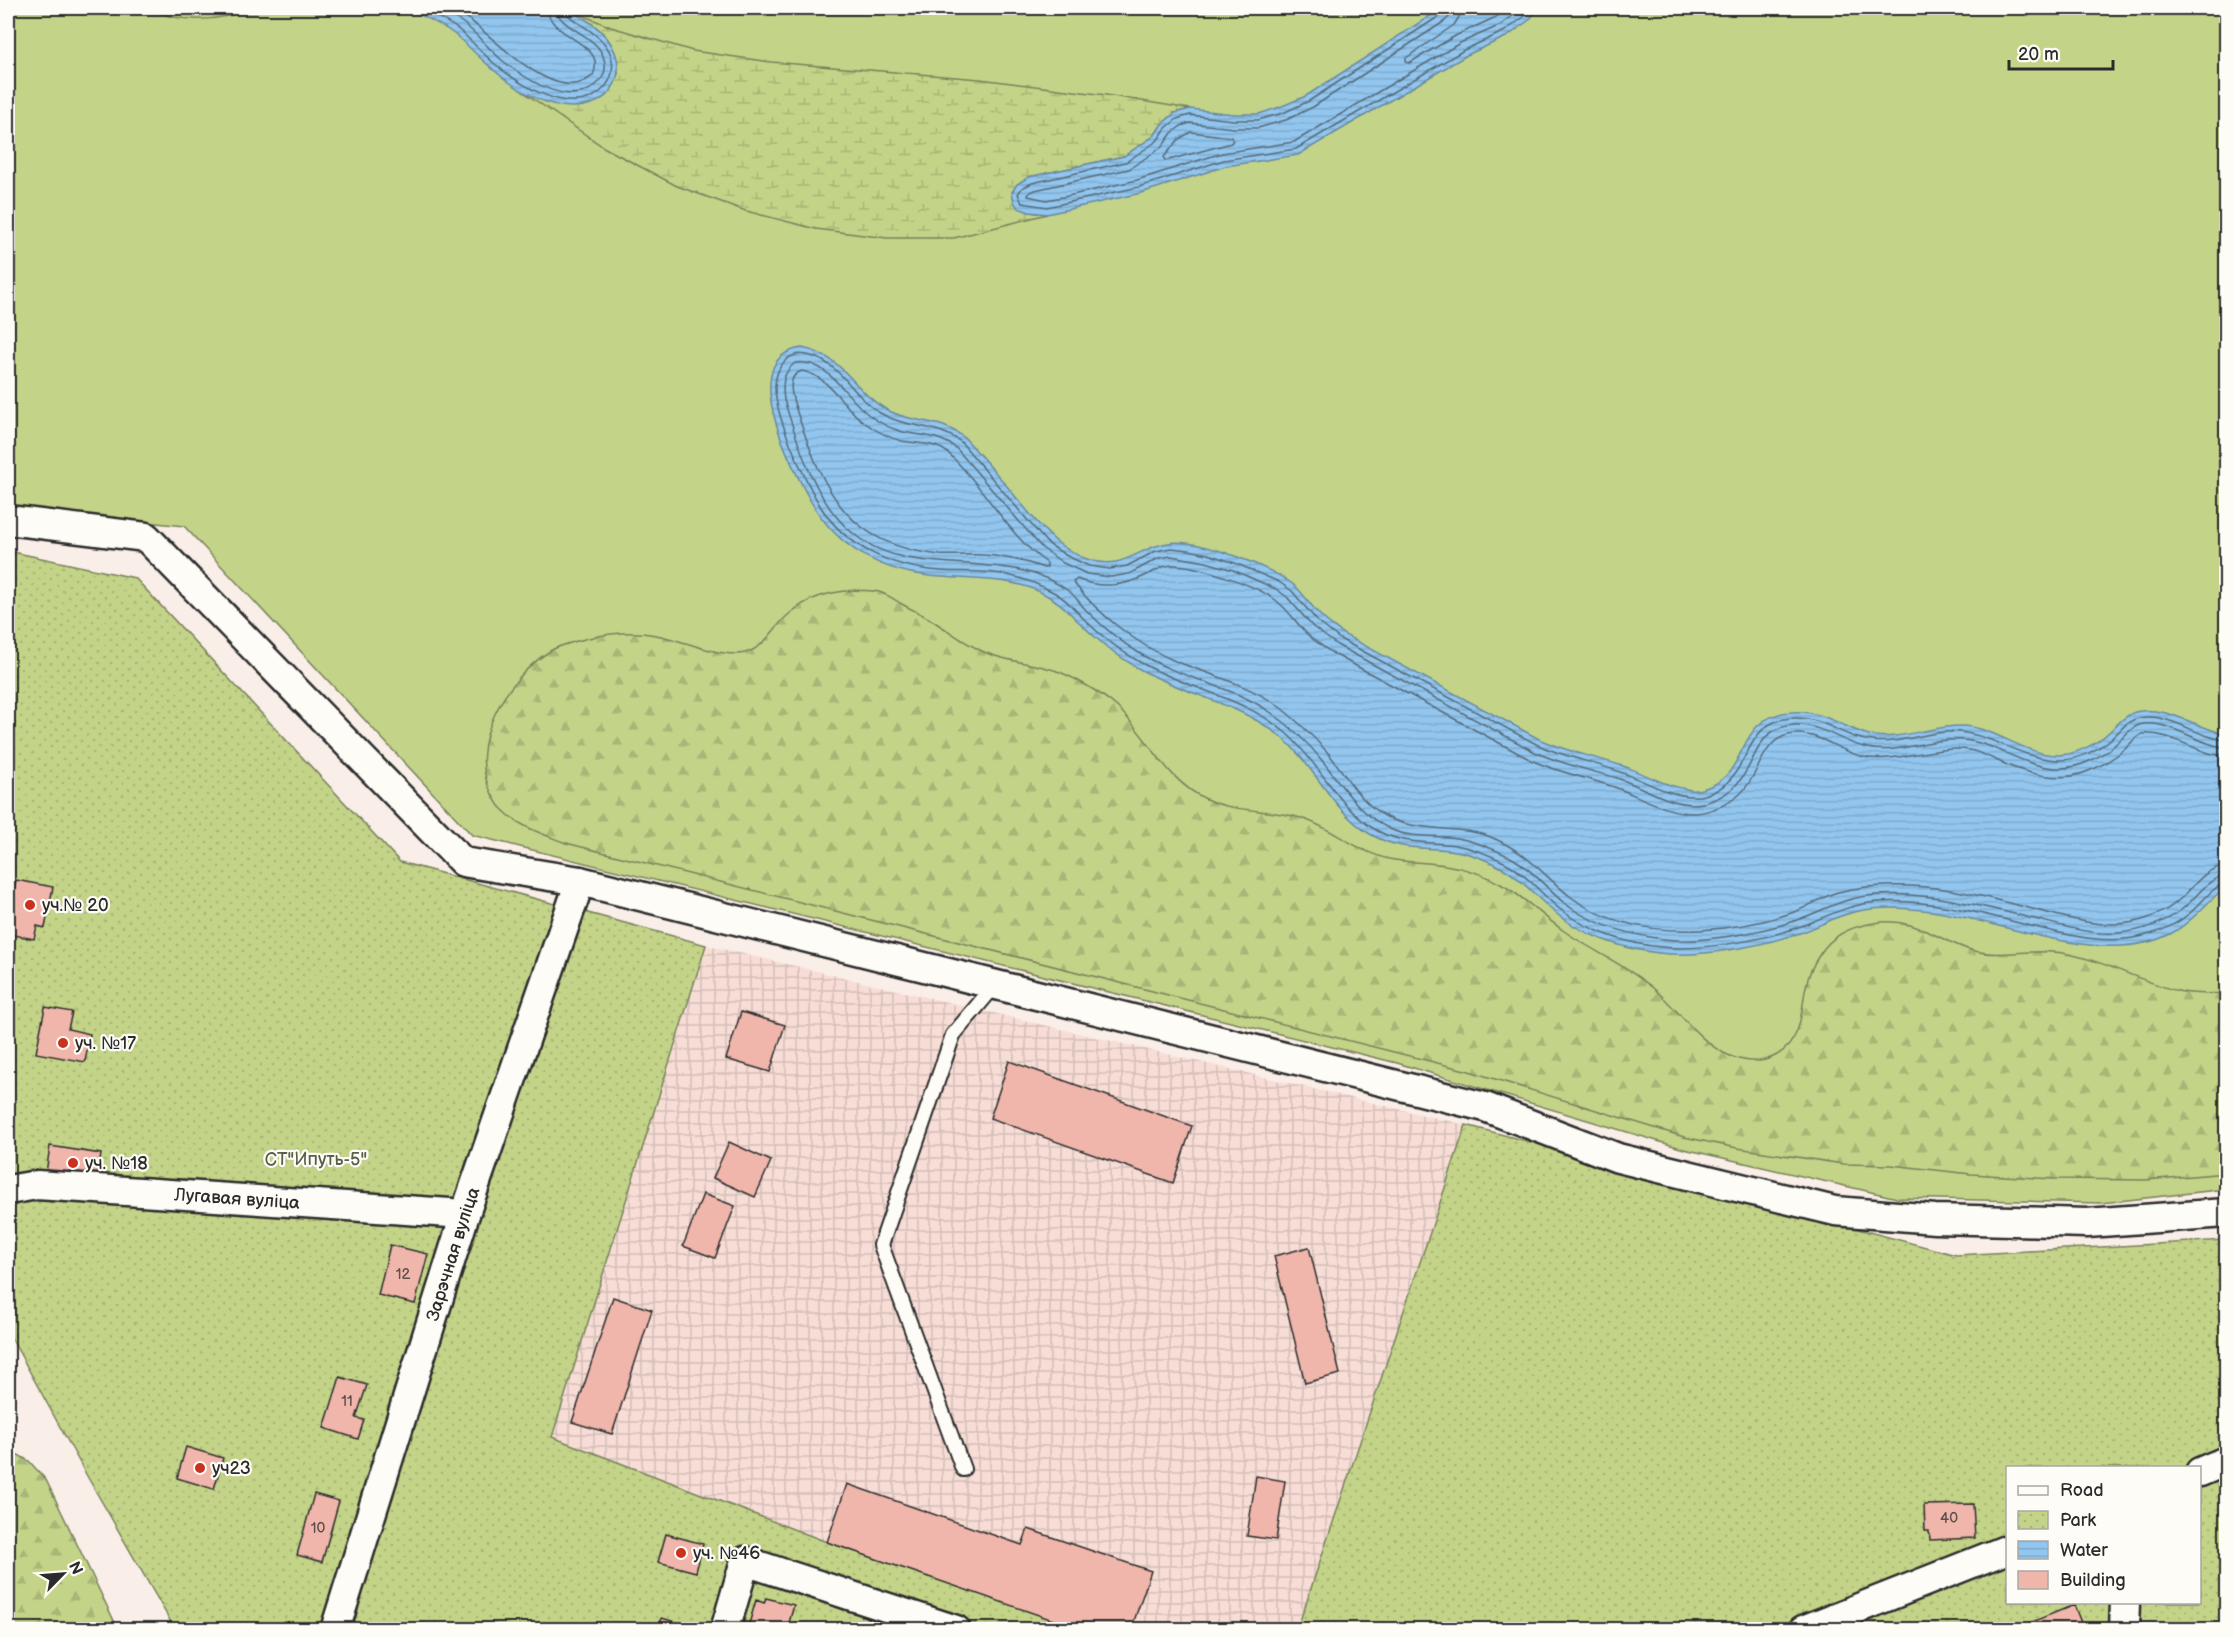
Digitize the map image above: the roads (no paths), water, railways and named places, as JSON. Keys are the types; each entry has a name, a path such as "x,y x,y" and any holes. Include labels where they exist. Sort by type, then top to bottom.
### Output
{"street":[{"path":"8,520 146,537 463,862 580,881 1485,1107 1618,1158 1834,1211 1935,1219 2087,1223 2226,1213"},
{"name":"Зарэчная вуліца","path":"335,1629 465,1214 580,881"},
{"name":"Лугавая вуліца","path":"8,1190 37,1185 465,1214"},
{"path":"2201,1471 2226,1461"},
{"path":"1803,1629 2006,1549"},
{"path":"725,1629 745,1561 956,1629"},
{"path":"2124,1629 2125,1604"}],"lane":[{"path":"963,1469 880,1245 953,1035 995,985"}],"water":[{"path":"549,6 568,9 604,34 615,51 618,68 615,83 606,96 591,104 572,107 549,103 509,82 449,30 406,8"},
{"path":"1442,8 1539,8 1529,20 1508,36 1467,55 1298,155 1226,166 1141,193 1047,214 1018,208 1014,202 1012,192 1017,184 1029,177 1124,156 1154,136 1162,124 1175,113 1190,109 1234,114 1259,114 1306,96"},
{"path":"802,348 829,358 875,402 887,410 907,418 945,426 965,438 1048,534 1078,555 1102,563 1112,563 1158,545 1181,543 1215,549 1253,563 1295,586 1318,613 1343,634 1541,740 1623,766 1673,786 1693,790 1713,785 1733,767 1752,732 1761,723 1774,716 1791,712 1812,713 1859,732 1880,737 1963,726 1987,731 2045,754 2057,755 2086,748 2105,736 2128,715 2146,710 2169,714 2226,734 2226,887 2187,923 2172,933 2143,943 2112,946 2079,944 1942,913 1893,908 1858,911 1784,938 1712,952 1659,953 1603,940 1564,920 1512,874 1488,861 1456,851 1392,844 1370,834 1345,813 1303,760 1280,736 1263,724 1228,706 1136,667 1106,647 1061,604 1046,595 1008,582 921,575 901,571 883,565 849,546 821,518 810,500 792,464 774,415 770,391 772,371 782,356"}],"place":[{"name":"уч.№ 20","path":"30,905"},
{"name":"уч. №17","path":"63,1043"},
{"name":"уч. №18","path":"73,1163"},
{"name":"уч23","path":"200,1468"},
{"name":"уч. №46","path":"681,1553"}],"park label":[{"name":"СТ\"Ипуть-5\"","path":"316,1159"}]}
